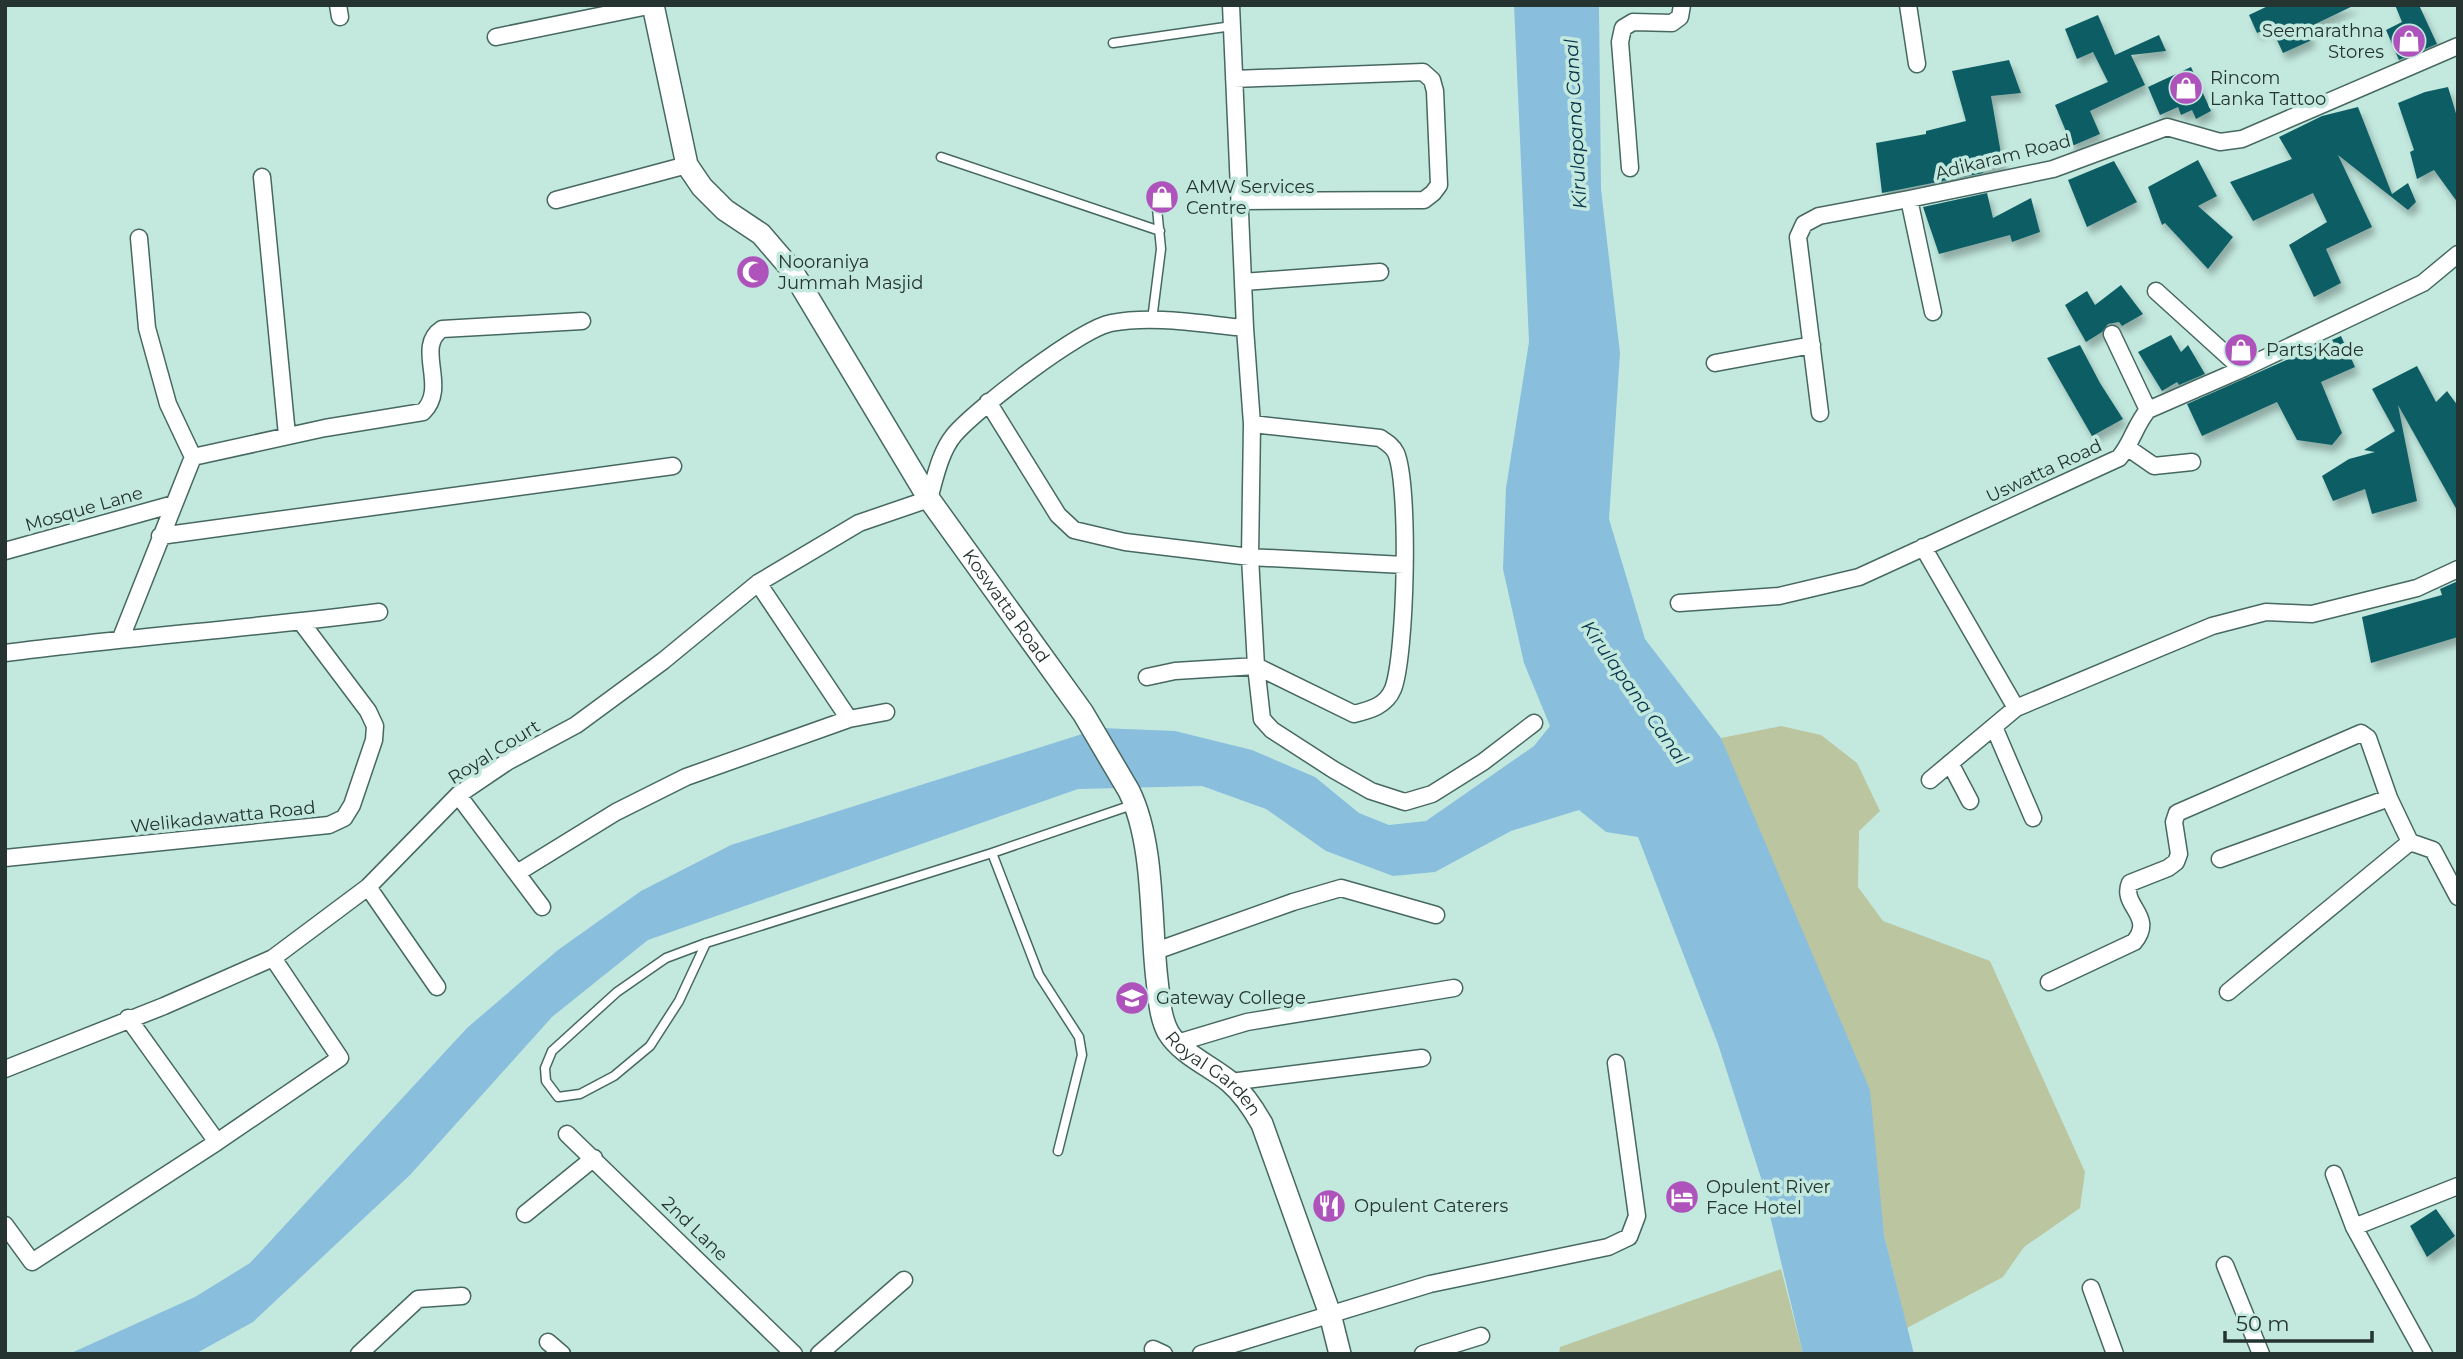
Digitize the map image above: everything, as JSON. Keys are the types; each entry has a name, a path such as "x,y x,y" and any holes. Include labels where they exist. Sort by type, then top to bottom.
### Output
{"street":[{"path":"496,37 653,5 687,165 556,200"},
{"path":"1231,5 1245,328 1252,424 1250,557 1262,719 1272,730 1334,770 1371,791 1405,802 1432,794 1483,762 1534,723"},
{"path":"1630,168 1620,41 1623,28 1633,22 1672,23 1677,21 1682,5"},
{"path":"1908,5 1917,64"},
{"name":"Adikaram Road","path":"1820,413 1798,237 1804,224 1819,216 2053,169 2167,127 2220,142 2242,139 2458,46"},
{"path":"1234,79 1423,72 1432,80 1435,91 1439,186 1424,200 1239,201"},
{"name":"Koswatta Road","path":"687,165 702,187 725,210 761,234 791,269 929,499 1083,713"},
{"path":"262,177 287,435"},
{"path":"1909,199 1933,312"},
{"path":"121,638 193,457 168,404 147,328 139,238"},
{"path":"2112,334 2148,410 2242,369 2423,283 2458,254"},
{"path":"1243,282 1380,272"},
{"path":"2157,291 2242,369"},
{"path":"929,499 939,464 952,436 988,402 1080,338 1108,324 1152,320 1245,328"},
{"path":"193,457 287,435 423,412 431,404 434,394 430,344 434,334 442,329 582,321"},
{"path":"1715,363 1812,345"},
{"path":"988,402 1059,515 1074,530 1125,542 1250,557 1404,565"},
{"name":"Uswatta Road","path":"1679,603 1779,596 1859,577 2119,458 2128,448 2140,419 2148,410"},
{"path":"1147,677 1175,671 1256,666 1354,714 1378,707 1392,691 1399,661 1404,565 1401,480 1395,450 1380,438 1252,424"},
{"path":"2128,448 2154,466 2192,463"},
{"path":"160,536 673,467"},
{"name":"Royal Court","path":"5,1069 128,1018 164,1006 273,958 368,887 458,795 507,762 576,725 663,661 758,583 859,523 929,499"},
{"name":"Mosque Lane","path":"5,551 174,503"},
{"path":"1923,547 2017,708"},
{"path":"1930,780 2017,708 2212,626 2266,612 2312,614 2417,588 2458,569"},
{"path":"758,583 849,719"},
{"path":"5,653 121,638 301,622 379,612"},
{"name":"Welikadawatta Road","path":"5,858 329,825 344,818 352,805 374,740 375,726 368,711 301,622"},
{"path":"517,873 616,812 685,777 849,719 886,712"},
{"name":"Royal Garden","path":"1083,713 1132,797 1149,869 1153,952 1160,1006 1167,1031 1177,1044 1230,1082 1248,1101 1262,1124 1329,1314 1340,1354"},
{"path":"1994,727 2033,818"},
{"path":"2049,982 2134,942 2141,933 2142,923 2128,889 2130,883 2168,868 2176,862 2179,854 2174,822 2177,813 2361,733 2368,738 2389,798 2410,842 2433,850 2458,897"},
{"path":"1950,763 1970,801"},
{"path":"458,795 542,907"},
{"path":"2220,859 2389,798"},
{"path":"2228,992 2410,842"},
{"path":"368,887 437,987"},
{"path":"1153,952 1293,902 1341,888 1436,915"},
{"path":"5,1225 32,1262 218,1142 340,1058 273,958"},
{"path":"1177,1044 1247,1023 1454,988"},
{"path":"128,1018 218,1142"},
{"path":"1230,1082 1422,1058"},
{"path":"1201,1354 1430,1284 1608,1247 1629,1237 1637,1216 1616,1063"},
{"name":"2nd Lane","path":"567,1134 794,1354"},
{"path":"525,1214 594,1158"},
{"path":"2334,1174 2354,1227 2424,1354"},
{"path":"2354,1227 2458,1186"},
{"path":"2225,1265 2261,1354"},
{"path":"819,1354 904,1280"},
{"path":"2091,1288 2115,1354"},
{"path":"359,1354 418,1299 462,1296"},
{"path":"1423,1354 1480,1336"},
{"path":"548,1342 562,1354"}],"lane":[{"path":"1113,43 1233,26"},
{"path":"942,157 1160,231"},
{"path":"1152,320 1161,249 1156,198"},
{"path":"706,943 680,1001 650,1046 614,1076 580,1094 558,1097 546,1081 545,1068 552,1051 617,992 666,958 706,943 992,853 1132,797"},
{"path":"992,853 1039,975 1082,1046 1058,1152"}],"green space":[{"path":"1781,726 1821,735 1857,763 1880,811 1859,831 1858,887 1883,921 1990,961 2085,1172 2080,1208 2024,1247 2003,1277 1907,1328 1884,1235 1721,738"},
{"path":"1781,1269 1803,1354 1559,1354 1560,1347"}],"water":[{"name":"Kirulapana Canal","path":"1514,5 1599,5 1601,189 1620,353 1609,519 1645,639 1721,738 1870,1090 1884,1235 1914,1354 1803,1354 1761,1178 1718,1044 1638,837 1606,832 1579,810 1511,831 1435,872 1393,876 1326,851 1266,809 1202,786 1078,789 648,940 552,1017 410,1175 253,1322 195,1354 69,1354 195,1297 250,1263 467,1028 558,950 641,891 731,845 1101,728 1175,731 1252,750 1315,777 1359,813 1389,825 1426,821 1534,746 1550,726 1524,663 1503,569 1506,488 1529,342"}],"building":[{"path":"2270,5 2355,5 2307,28 2312,40 2283,53 2271,27 2257,33 2249,15"},
{"path":"2395,5 2419,5 2437,44 2399,60 2386,30 2402,22"},
{"path":"2098,15 2115,55 2159,35 2166,51 2131,55 2145,85 2090,111 2100,134 2072,146 2055,105 2108,82 2093,52 2077,59 2065,29"},
{"path":"2009,60 2021,93 1991,96 2003,165 1982,169 1983,173 1882,193 1876,143 1926,134 1926,131 1966,121 1952,71"},
{"path":"2191,67 2211,111 2196,119 2192,110 2181,115 2178,107 2160,115 2148,87"},
{"path":"2448,87 2458,120 2458,203 2434,170 2417,179 2410,152 2414,150 2398,103 2425,92"},
{"path":"2358,107 2392,194 2408,183 2416,202 2408,210 2338,155 2372,227 2326,249 2341,283 2314,297 2289,245 2327,222 2313,193 2253,221 2230,182 2292,159 2279,137 2322,116"},
{"path":"2198,160 2217,196 2198,206 2233,237 2208,269 2165,223 2162,225 2148,187"},
{"path":"2114,161 2137,202 2087,227 2068,180"},
{"path":"1987,193 1993,218 2031,198 2040,232 2012,242 2010,235 1939,254 1923,207"},
{"path":"2121,285 2143,314 2122,326 2119,322 2108,324 2102,332 2086,342 2065,305 2087,291 2095,305"},
{"path":"2171,335 2181,352 2188,345 2205,374 2179,385 2177,382 2162,391 2138,352"},
{"path":"2341,336 2355,367 2321,382 2342,433 2332,445 2297,440 2277,402 2202,436 2187,404"},
{"path":"2080,345 2123,419 2092,436 2047,358"},
{"path":"2417,366 2436,402 2447,391 2458,406 2458,512 2398,405 2417,501 2372,514 2365,489 2333,501 2322,476 2349,459 2375,452 2364,450 2395,431 2372,389"},
{"path":"2458,581 2458,637 2371,663 2362,617 2442,595 2440,589"},
{"path":"2436,1209 2455,1236 2427,1257 2410,1226"}],"place":[{"name":"Seemarathna Stores","path":"2409,41"},
{"name":"Rincom Lanka Tattoo","path":"2186,88"},
{"name":"AMW Services Centre","path":"1162,197"},
{"name":"Nooraniya Jummah Masjid","path":"753,272"},
{"name":"Parts Kade","path":"2241,350"},
{"name":"Gateway College","path":"1132,998"},
{"name":"Opulent River Face Hotel","path":"1682,1197"},
{"name":"Opulent Caterers","path":"1329,1206"}]}
